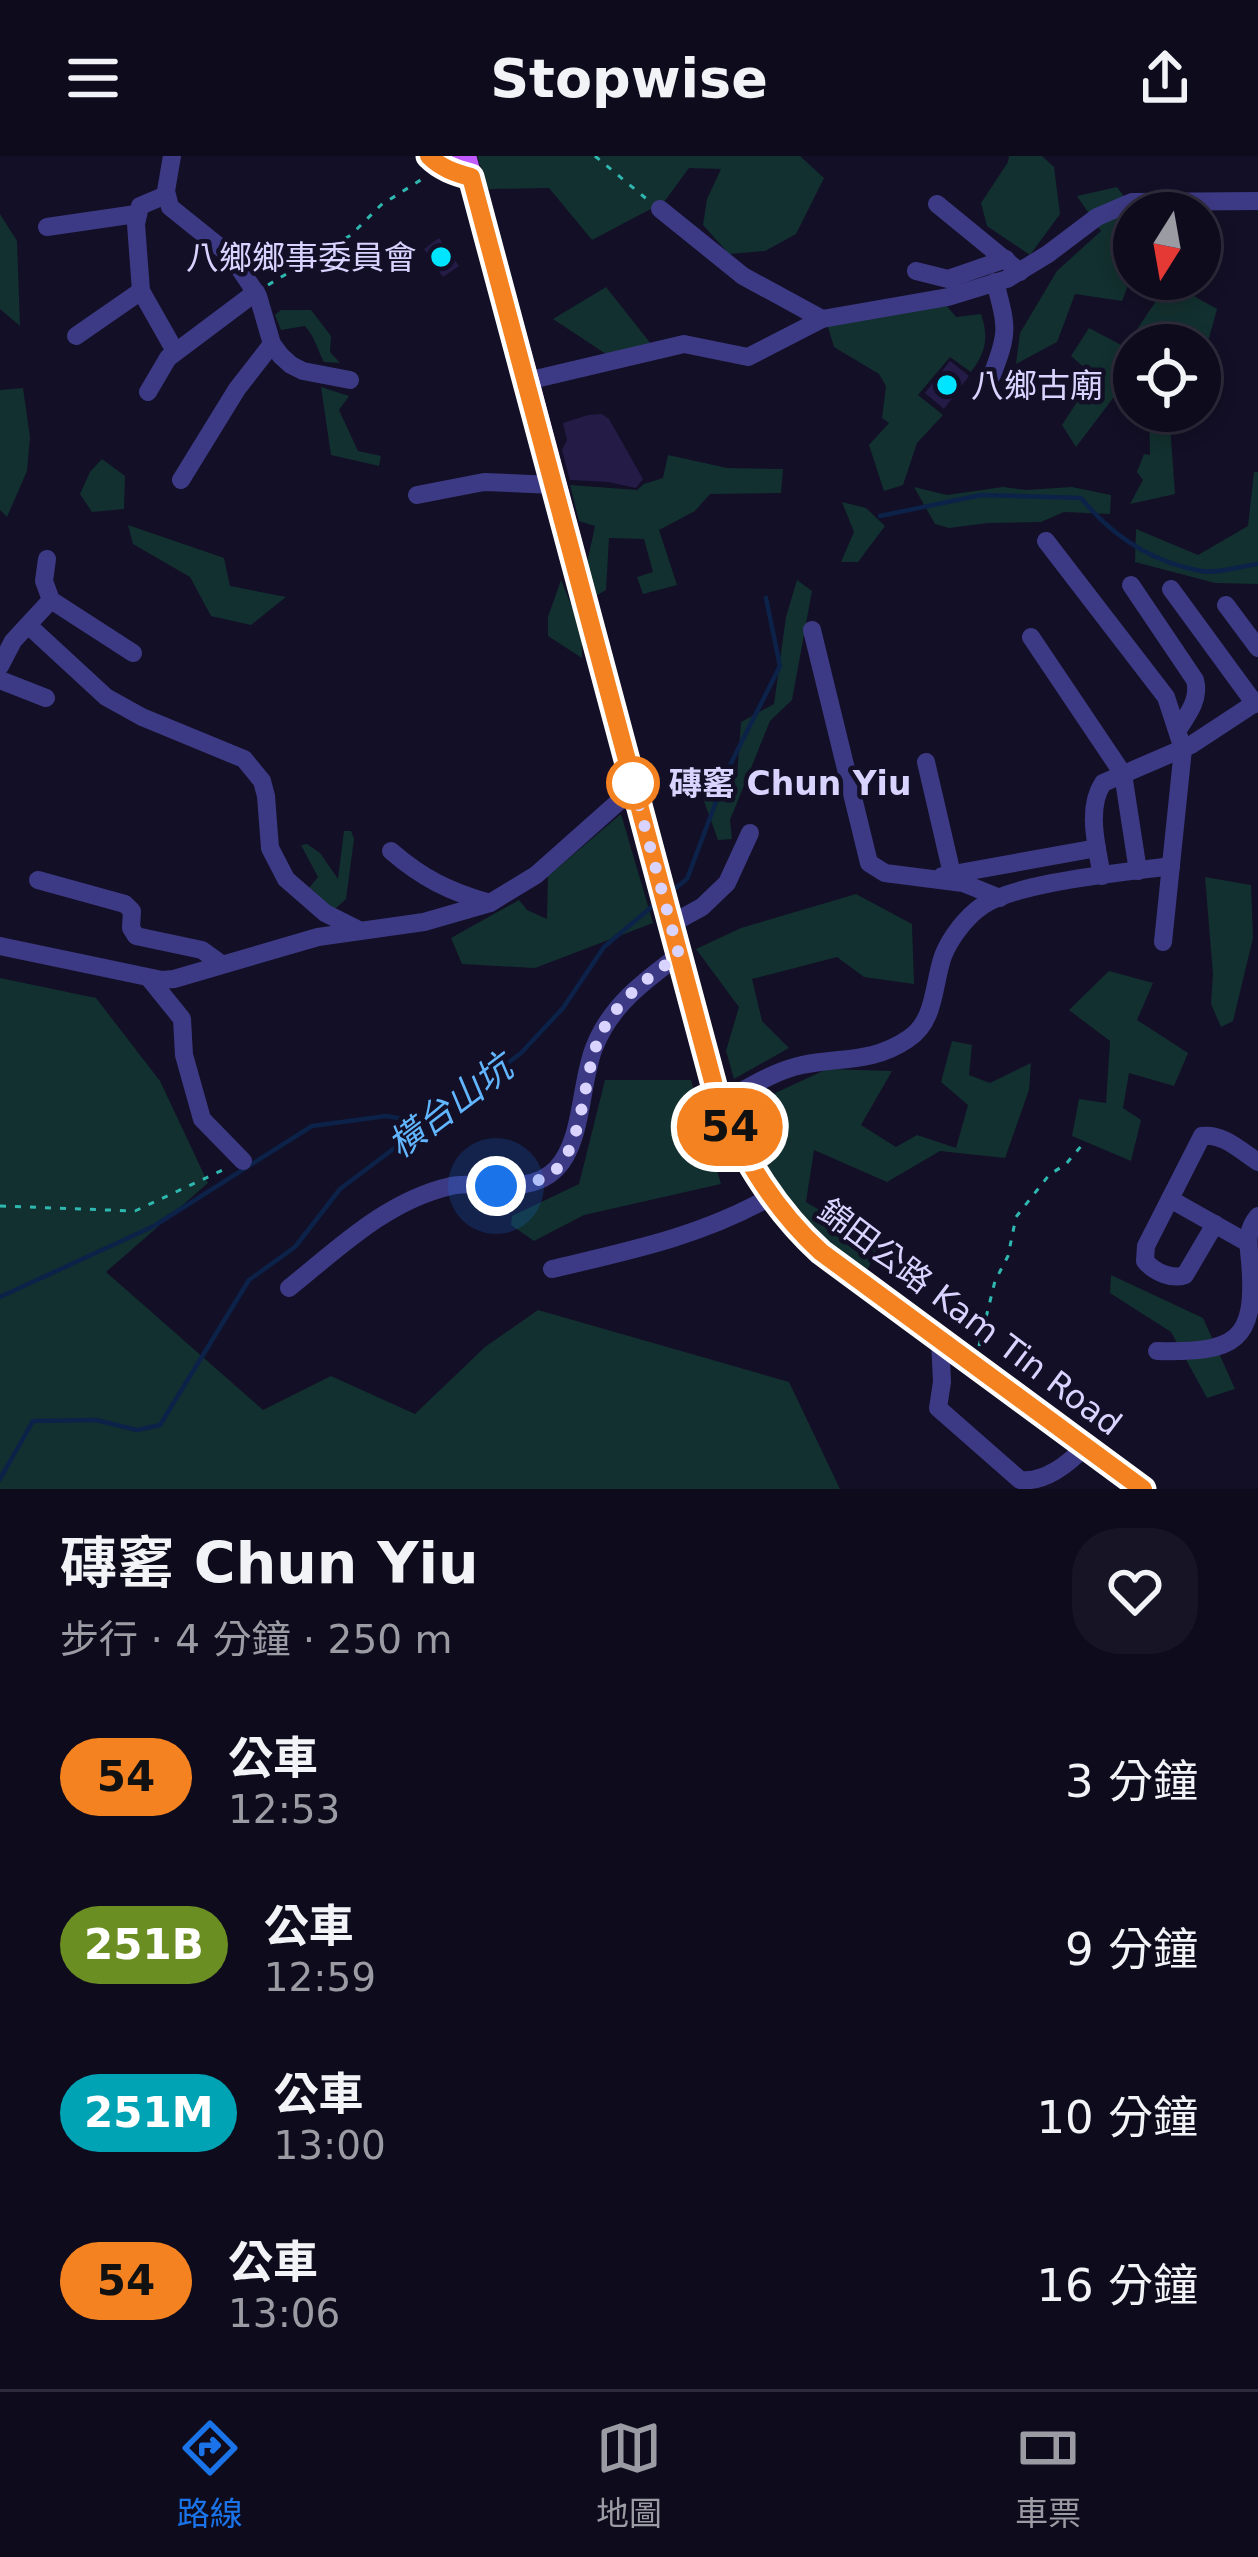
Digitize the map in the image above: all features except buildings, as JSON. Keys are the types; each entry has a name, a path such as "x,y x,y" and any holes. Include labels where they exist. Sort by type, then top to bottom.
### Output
{"main road":[{"name":"錦田公路 Kam Tin Road","path":"452,164 527,380 719,1104 741,1149 770,1197 821,1252 1143,1489"}],"street":[{"path":"172,156 166,195 170,207 231,256 256,292 272,344 291,365 350,380"},
{"path":"166,195 140,206 136,214 141,291 175,351"},
{"path":"527,380 684,344 748,357 821,319 948,297 995,282 1012,266 1132,202 1258,202"},
{"path":"938,204 1012,266"},
{"path":"660,209 743,276 821,319"},
{"path":"47,226 136,214"},
{"path":"903,305 919,263 948,279 1012,266"},
{"path":"992,375 1006,334 995,282"},
{"path":"76,336 141,291"},
{"path":"148,392 175,351 256,292"},
{"path":"181,480 272,344"},
{"path":"417,495 484,482 555,485"},
{"path":"1046,542 1166,697 1181,738"},
{"path":"47,559 44,580 51,600 133,653"},
{"path":"1131,585 1198,688 1181,738 1163,942"},
{"path":"1102,876 1094,801 1103,783 1257,702 1171,589"},
{"path":"0,666 13,641 51,600"},
{"path":"1226,605 1258,648"},
{"path":"28,625 106,697 244,759 262,781 270,848 286,879 325,914 359,930"},
{"path":"812,630 868,863 885,873 944,876 1097,848"},
{"path":"1030,638 1123,774 1138,871"},
{"path":"0,680 46,698"},
{"path":"926,762 944,876"},
{"path":"0,946 149,978 174,979 318,937 424,922 490,903 536,875 634,788"},
{"path":"671,924 702,907 728,883 749,833"},
{"path":"392,851 434,884 490,903"},
{"path":"719,1104 803,1064 850,1061 909,1039 926,1021 952,939 978,909 1056,883 1171,866"},
{"path":"944,876 1000,898"},
{"path":"38,880 128,905 136,936 202,950 220,963"},
{"path":"290,1288 352,1235 411,1199 451,1186 528,1183 555,1171 569,1149 593,1050 603,1029 628,995 679,955"},
{"path":"149,978 182,1019 184,1055 202,1119 243,1161"},
{"path":"1215,1224 1185,1275 1171,1277 1145,1261 1144,1250 1202,1136 1225,1140 1258,1162"},
{"path":"552,1269 696,1233 770,1197"},
{"path":"1170,1199 1248,1243"},
{"path":"1157,1351 1209,1348 1233,1340 1244,1329 1252,1303 1248,1243 1251,1224 1258,1216"},
{"path":"940,1340 938,1408 1020,1480 1034,1481 1071,1461 1084,1446"}],"path":[{"path":"595,156 660,209"},
{"path":"256,292 351,235 381,205 452,164"},
{"path":"973,1364 1016,1217 1049,1175 1066,1164 1082,1144"},
{"path":"0,1206 135,1211 243,1161"}],"green space":[{"path":"477,156 800,156 824,178 796,234 765,251 729,254 703,225 707,199 721,169 689,168 664,202 592,240 549,188 488,189"},
{"path":"1009,156 1042,156 1054,167 1060,214 1030,255 987,226 981,203"},
{"path":"1117,187 1121,192 1113,192 1113,300 1075,294 1057,342 1016,364 1020,333 1057,271 1101,231 1077,196"},
{"path":"0,214 17,241 20,326 0,309"},
{"path":"606,287 651,344 606,354 553,319"},
{"path":"1157,300 1201,300 1217,309 1213,324 1141,324"},
{"path":"946,305 956,317 981,314 983,351 971,372 950,357 918,395 943,415 917,443 903,485 884,491 869,445 889,423 882,418 886,386 879,374 834,347 827,324"},
{"path":"281,310 311,310 331,336 330,352 340,363 324,362 305,326 281,330 275,315"},
{"path":"1089,328 1113,341 1113,398 1076,447 1062,425 1094,376 1071,356"},
{"path":"321,387 349,396 339,410 358,451 381,456 379,466 331,455"},
{"path":"23,388 30,437 27,471 7,517 0,510 0,390"},
{"path":"1149,432 1171,432 1175,494 1130,504 1143,480 1137,472 1144,454 1150,455"},
{"path":"668,455 727,468 783,469 781,493 710,494 695,511 659,530 677,585 643,594 637,577 653,572 644,539 609,538 606,590 594,597 587,563 595,526 579,521 570,485 637,490 663,478"},
{"path":"102,459 125,476 124,509 92,512 80,494"},
{"path":"1254,472 1258,472 1258,584 1215,583 1135,562 1136,529 1198,555 1248,526"},
{"path":"914,487 947,495 1003,487 1072,487 1111,495 1110,514 1064,512 1041,522 949,528 935,524"},
{"path":"842,502 866,508 885,526 858,562 841,562 854,532"},
{"path":"128,525 224,558 230,586 286,597 251,625 211,616 190,577 133,544"},
{"path":"561,580 582,631 582,658 548,636 548,617"},
{"path":"797,580 812,591 792,700 770,721 730,820 732,839 718,840 704,801 737,776 741,722 774,704 786,617"},
{"path":"621,814 653,923 535,968 462,964 451,938 519,900 527,910 547,919 548,876"},
{"path":"344,831 351,831 354,839 346,899 335,909 306,892 318,877 301,845 320,853 338,879"},
{"path":"1205,877 1251,885 1253,938 1233,1021 1221,1027 1211,1004"},
{"path":"856,894 912,924 914,984 864,977 837,957 752,979 762,1021 789,1048 734,1079 726,1051 739,1007 696,949 741,928"},
{"path":"1109,971 1153,983 1137,1020 1188,1053 1174,1086 1129,1073 1123,1108 1141,1120 1131,1161 1072,1136 1079,1099 1106,1103 1110,1041 1069,1010"},
{"path":"0,978 96,998 160,1081 208,1183 106,1272 263,1410 331,1376 415,1414 485,1347 538,1310 789,1382 840,1489 0,1489"},
{"path":"952,1041 972,1045 969,1075 990,1083 1031,1063 1029,1090 1005,1158 940,1151 887,1182 814,1150 806,1202 880,1246 866,1272 815,1251 771,1188 741,1109 827,1069 892,1071 861,1125 896,1147 917,1135 956,1148 968,1105 941,1082"},
{"path":"605,1080 691,1080 721,1184 584,1215 534,1241 511,1225 512,1216 579,1184"},
{"path":"1111,1275 1203,1318 1235,1389 1207,1398 1171,1332 1110,1293"}],"waterway":[{"path":"880,516 981,495 1081,498 1120,535 1166,561 1208,572 1258,564"},
{"name":"橫台山坑","path":"673,890 687,879 729,767 780,666 766,598"},
{"name":"橫台山坑","path":"0,1479 33,1421 96,1420 137,1430 160,1425 249,1280 295,1247 340,1189 521,1053 563,1008 604,947 655,904"},
{"path":"0,1297 154,1226 312,1126 386,1116 428,1123"}],"bus line":[{"name":"54","path":"429,156 436,164 471,177 719,1104 754,1174 778,1208 821,1252 1143,1489"}],"place":[{"name":"八鄉鄉事委員會","path":"441,257"},
{"name":"八鄉古廟","path":"947,385"},
{"name":"磚窰 Chun Yiu","path":"633,783"}],"route":[{"path":"496,1186 528,1183 555,1171 569,1149 593,1050 603,1029 628,995 679,955 633,783"}]}
